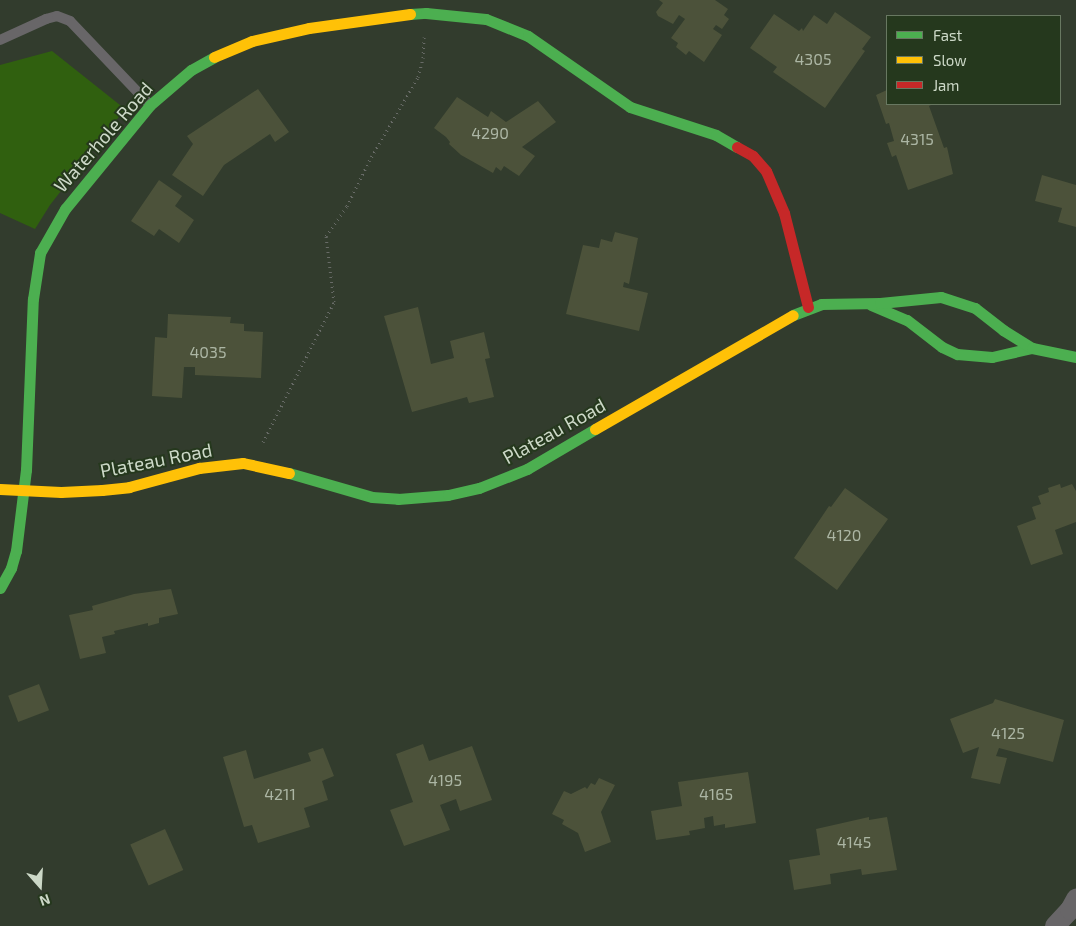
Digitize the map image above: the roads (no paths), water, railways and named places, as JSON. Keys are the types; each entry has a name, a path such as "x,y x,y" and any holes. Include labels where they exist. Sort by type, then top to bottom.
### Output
{"street":[{"name":"Waterhole Road","path":"0,588 11,568 16,551 23,490 33,298 40,253 65,209 150,105 191,70 221,53 280,33 379,8 486,19 521,33 551,50 630,107 716,134 753,156 766,171 784,212 808,307"},
{"name":"Plateau Road","path":"0,489 61,492 111,489 129,487 199,468 242,463 264,466 372,496 421,498 471,489 527,469 754,335 808,307 841,302 867,304 941,297 975,308 1032,348 1076,357"},
{"name":"Plateau Road","path":"867,304 906,320 942,347 957,354 992,357 1032,348"},
{"path":"1056,926 1070,910 1076,899"}],"lane":[{"path":"0,40 46,19 57,16 70,21 150,105"}]}
